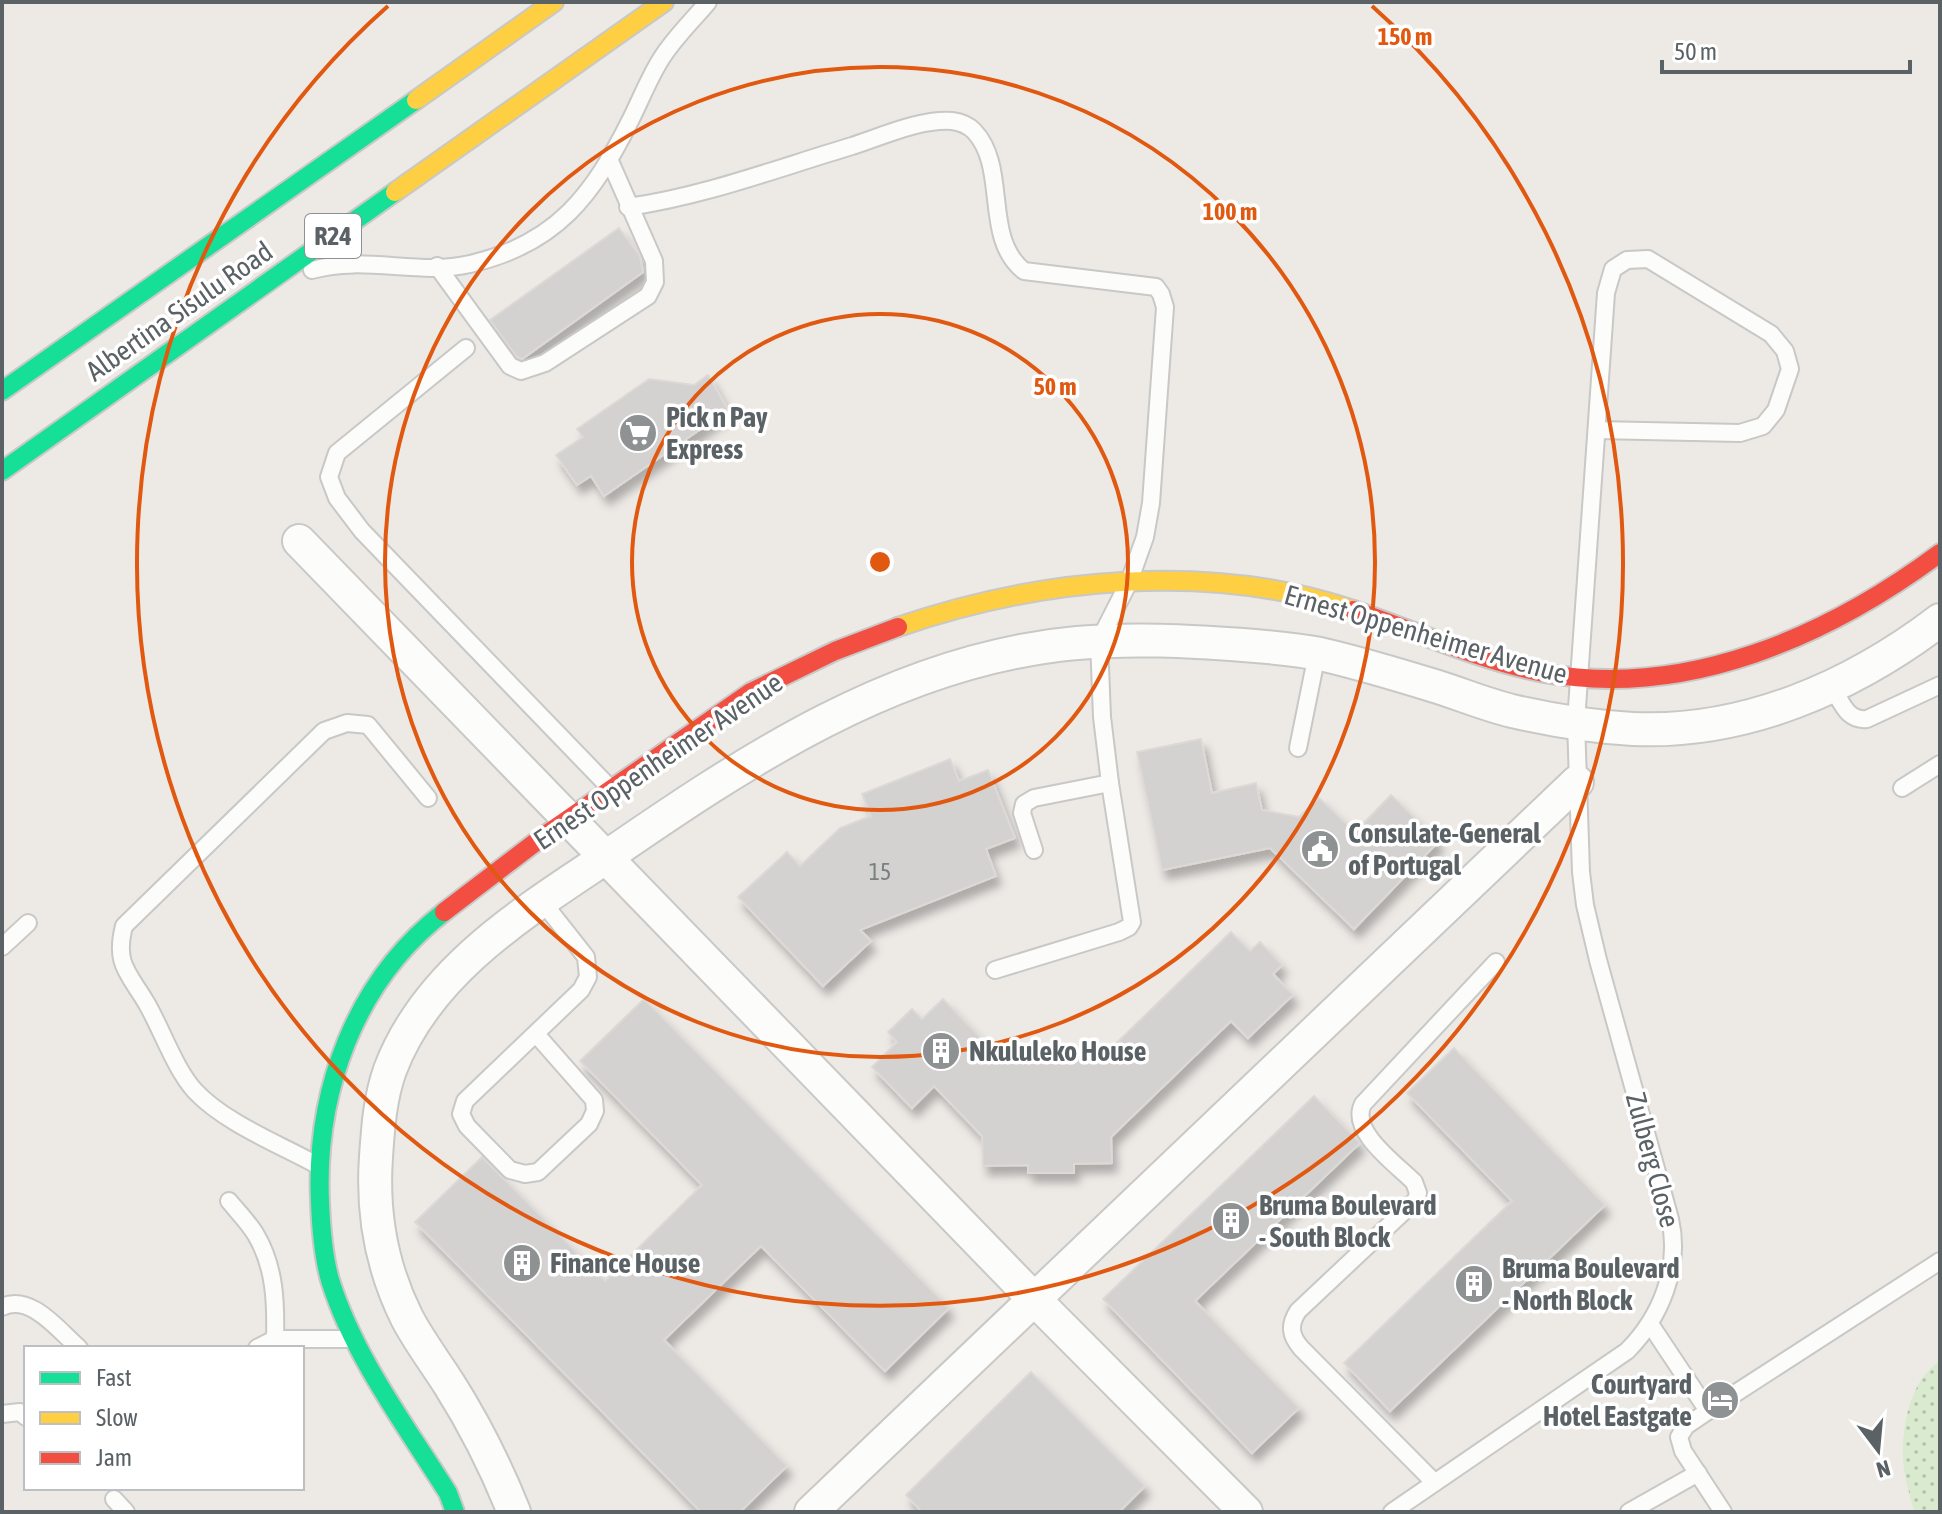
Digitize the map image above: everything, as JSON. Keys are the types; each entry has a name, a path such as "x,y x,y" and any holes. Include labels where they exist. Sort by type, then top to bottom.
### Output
{"street":[{"name":"Albertina Sisulu Road","path":"2,391 554,2"},
{"name":"Albertina Sisulu Road","path":"2,471 664,2"},
{"path":"299,541 570,817 1035,1300 1246,1512"},
{"name":"Ernest Oppenheimer Avenue","path":"455,1512 448,1493 355,1339 334,1292 321,1238 318,1165 332,1079 352,1026 392,963 420,932 478,884 570,817 758,688 818,658 912,621 989,601 1062,588 1129,582 1261,589 1313,598 1481,655 1542,672 1579,678 1632,679 1724,663 1797,640 1857,609 1915,573 1940,553"},
{"name":"Ernest Oppenheimer Avenue","path":"514,1512 493,1459 408,1320 385,1262 377,1223 375,1171 379,1112 385,1086 411,1028 431,999 499,930 677,806 774,746 874,697 994,657 1068,644 1187,641 1317,654 1507,710 1634,729 1701,726 1806,699 1861,674 1915,640 1940,620"},
{"path":"648,765 677,806"},
{"path":"811,1512 1577,782"}],"lane":[{"path":"260,287 334,264 466,265 522,247 545,234 573,209 609,159 661,59 708,2"},
{"path":"628,207 688,196 917,126 953,121 970,128 985,145 1005,243 1019,267 1024,271 1156,287 1163,299 1151,503 1145,537 1129,582 1099,641 1102,717 1125,891 1132,922 1129,927 995,970"},
{"path":"437,266 510,366 521,371 533,369 648,296 655,282 654,261 609,159"},
{"name":"Zulberg Close","path":"1392,1512 1627,1351 1650,1324 1668,1281 1675,1249 1674,1235 1585,905 1577,782 1576,722 1606,293 1613,269 1627,260 1648,259 1771,334 1785,351 1790,369 1776,410 1763,426 1740,433 1597,430"},
{"path":"466,348 337,453 329,477 337,498 362,531 612,790"},
{"path":"1298,748 1317,654"},
{"path":"1832,687 1849,716 1856,720 1867,719 1940,685"},
{"path":"318,1165 232,1119 195,1091 147,1003 122,965 118,947 124,926 324,731 347,723 368,725 428,798"},
{"path":"1902,788 1940,764"},
{"path":"1034,850 1022,813 1024,804 1034,798 1110,783"},
{"path":"536,1034 594,1100 595,1111 589,1124 538,1172 525,1174 510,1170 467,1126 461,1114 465,1101 581,990 588,977 586,957 541,900"},
{"path":"2,947 28,923"},
{"path":"1434,1482 1301,1348 1291,1331 1292,1320 1416,1200 1418,1193 1414,1182 1363,1131 1359,1117 1363,1104 1496,962"},
{"path":"229,1201 256,1236 270,1271 276,1304 275,1339"},
{"path":"1723,1512 1683,1451 1679,1437 1686,1426 1940,1261"},
{"path":"2,1307 10,1303 30,1306 77,1346"},
{"path":"1650,1324 1708,1411"},
{"path":"261,1346 275,1339 355,1339"},
{"path":"2,1414 20,1412 24,1415"},
{"path":"1629,1512 1698,1473"},
{"path":"114,1499 126,1512"}],"green space":[{"path":"1940,1361 1940,1512 1914,1512 1903,1463 1904,1430 1915,1391 1930,1369"}],"building":[{"path":"619,228 640,256 643,272 522,359 517,357 490,320"},
{"name":"Pick n Pay Express","path":"708,375 728,410 604,496 591,476 577,485 556,455 583,437 577,429 649,379 694,385"},
{"path":"1201,739 1212,793 1256,783 1262,810 1299,817 1319,798 1355,832 1391,795 1439,841 1354,929 1270,848 1162,870 1137,752"},
{"path":"950,759 959,781 988,770 1015,838 986,849 996,876 860,930 871,941 823,986 738,897 787,852 800,866 840,828 871,816 862,794"},
{"name":"Nkululeko House","path":"1231,932 1250,951 1260,942 1282,965 1273,974 1293,995 1248,1038 1231,1021 1111,1137 1112,1163 1074,1164 1074,1173 1028,1173 1028,1165 983,1166 982,1136 934,1086 912,1108 872,1067 897,1042 888,1032 912,1009 922,1019 943,999 1002,1060 1101,1058"},
{"name":"Finance House","path":"644,999 949,1308 885,1371 761,1246 664,1340 787,1466 740,1512 701,1512 415,1222 482,1157 605,1281 702,1185 580,1061"},
{"name":"Bruma Boulevard - North Block","path":"1454,1048 1605,1205 1390,1411 1344,1363 1512,1201 1407,1093"},
{"name":"Bruma Boulevard - South Block","path":"1314,1096 1360,1143 1195,1301 1299,1408 1252,1453 1103,1299"},
{"path":"1031,1372 1145,1486 1119,1512 922,1512 906,1495"}],"traffic: fast":[{"path":"2,391 416,100"},
{"path":"2,471 395,192"},
{"path":"444,912 413,940 386,971 364,1005 347,1041 325,1120 320,1160 320,1202 326,1261 340,1309 367,1364 448,1493 455,1512"}],"traffic: slow":[{"path":"416,100 554,2"},
{"path":"395,192 664,2"},
{"path":"898,627 1009,597 1066,587 1125,582 1183,581 1241,585 1298,595 1353,610"}],"traffic: jam":[{"path":"1353,610 1471,653 1544,673 1597,679 1650,677 1703,668 1754,654 1803,634 1897,583 1940,553"},
{"path":"444,912 541,838 751,692 835,651 898,627"}],"place":[{"name":"Pick n Pay Express","path":"638,433"},
{"name":"Consulate-General of Portugal","path":"1320,849"},
{"name":"Nkululeko House","path":"941,1051"},
{"name":"Bruma Boulevard - South Block","path":"1231,1221"},
{"name":"Finance House","path":"522,1263"},
{"name":"Bruma Boulevard - North Block","path":"1474,1284"},
{"name":"Courtyard Hotel Eastgate","path":"1720,1400"}]}
